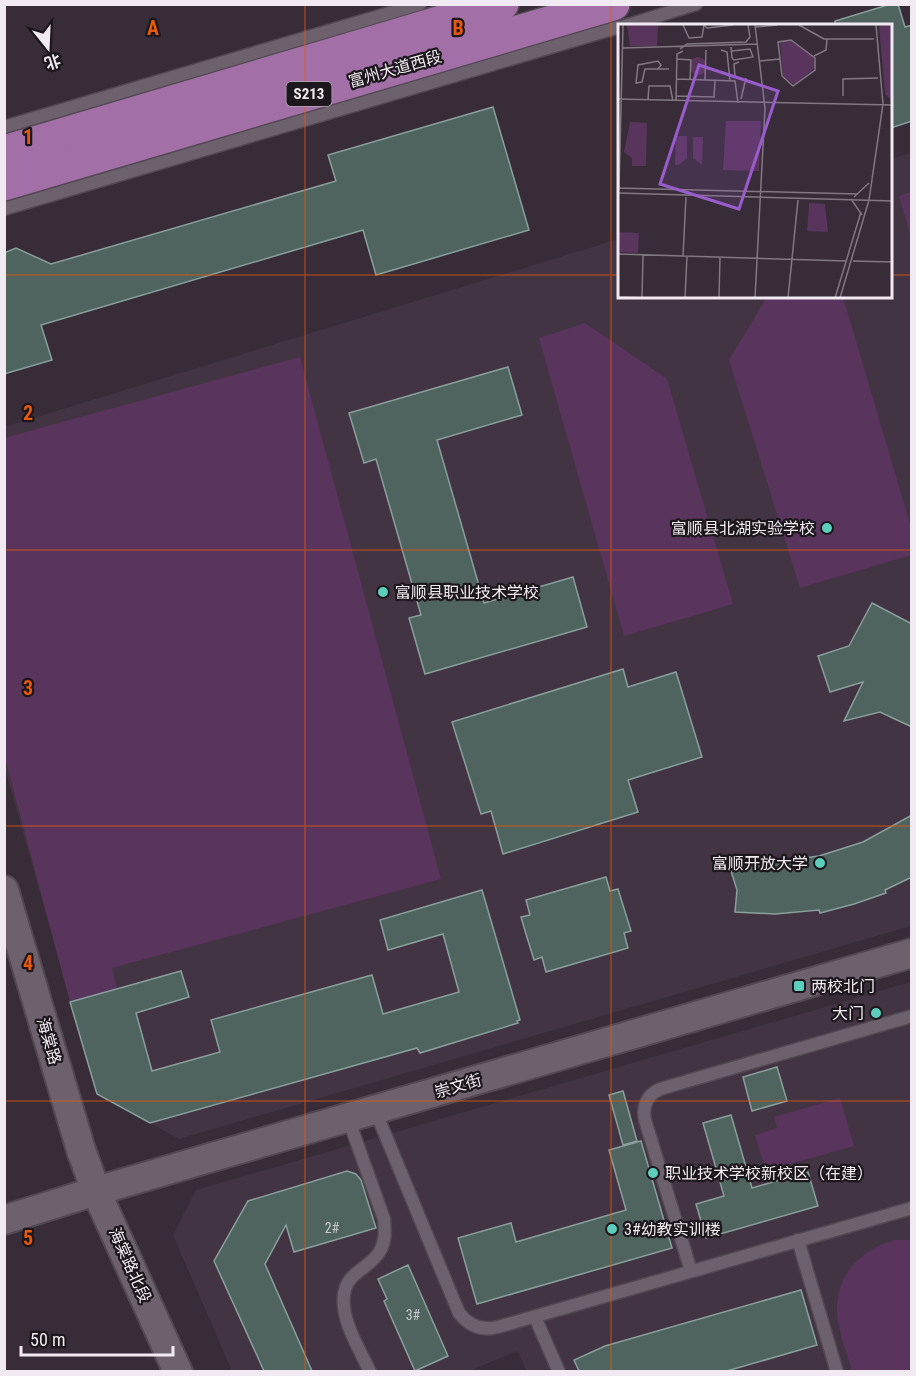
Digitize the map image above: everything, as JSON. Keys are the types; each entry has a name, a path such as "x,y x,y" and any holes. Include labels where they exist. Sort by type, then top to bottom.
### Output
{"main road":[{"name":"富州大道西段","path":"4,152 502,4"},
{"name":"富州大道西段","path":"4,184 613,4"}],"street":[{"name":"海棠路","path":"4,890 81,1150 96,1191"},
{"name":"崇文街","path":"4,1220 96,1191 912,953"},
{"name":"海棠路北段","path":"96,1191 178,1371"}],"lane":[{"path":"4,127 420,4"},
{"path":"631,24 696,4"},
{"path":"4,208 618,27"},
{"path":"691,1272 645,1120 644,1107 648,1098 660,1089 912,1016"},
{"path":"375,1110 457,1308 463,1319 473,1326 492,1329 912,1208"},
{"path":"348,1118 384,1219 385,1232 380,1251 374,1259 356,1271 349,1280 343,1298 345,1314 370,1371"},
{"path":"798,1240 837,1371"},
{"path":"535,1317 559,1371"}],"shaded area":[{"name":"富顺县职业技术学校","path":"911,153 911,926 179,1139 97,1094 5,769 4,427 618,239 618,298 892,298 892,159"},
{"path":"911,192 912,237 899,196"},
{"path":"766,298 843,298 911,527 911,555 800,588 729,360"},
{"path":"585,323 667,379 733,604 624,636 539,338"},
{"path":"300,357 441,879 112,968 117,989 70,1002 5,758 4,438"},
{"name":"职业技术学校新校区（在建）","path":"911,982 911,1371 527,1371 517,1351 469,1371 232,1371 173,1235 196,1190"},
{"path":"840,1098 854,1146 766,1171 755,1135 777,1128 774,1117"},
{"path":"894,1240 911,1240 911,1371 852,1371 837,1312 841,1286 846,1275 861,1257 882,1244"}],"building":[{"path":"891,4 898,4 905,27 912,25 912,121 892,128 892,24 835,24 835,21"},
{"path":"493,107 529,230 376,275 363,230 41,325 52,360 4,374 4,253 16,248 51,264 336,181 328,155"},
{"path":"508,367 522,415 437,440 484,603 573,577 587,627 425,674 409,618 421,615 376,459 364,463 349,413"},
{"path":"872,603 912,624 912,727 880,712 844,721 863,682 830,692 818,656 849,646"},
{"path":"623,669 628,687 676,672 702,757 628,780 638,812 503,854 491,811 481,814 452,722"},
{"name":"富顺开放大学","path":"912,815 912,877 885,890 886,893 820,913 819,910 775,914 735,912 737,890 727,858 781,861 819,856 863,842"},
{"path":"606,877 610,891 618,889 631,931 624,933 628,948 546,972 542,957 534,960 521,917 530,915 526,900"},
{"path":"482,890 520,1020 517,1021 518,1023 420,1053 417,1048 150,1123 97,1094 70,1002 181,971 189,997 136,1013 152,1071 220,1052 211,1020 372,975 383,1014 459,992 443,934 388,950 380,920"},
{"path":"777,1067 787,1101 752,1111 743,1077"},
{"path":"623,1091 637,1141 623,1145 609,1095"},
{"path":"731,1115 752,1188 808,1172 818,1206 706,1238 696,1204 724,1196 703,1123"},
{"name":"3#幼教实训楼","path":"641,1141 672,1248 477,1304 458,1238 511,1223 516,1242 626,1210 609,1150"},
{"path":"347,1171 356,1174 361,1180 376,1228 294,1252 286,1225 265,1264 312,1371 264,1371 214,1261 248,1201"},
{"path":"408,1265 448,1356 415,1371 384,1301 387,1299 378,1279"},
{"path":"801,1290 817,1345 727,1371 579,1371 574,1360 605,1346"}],"place":[{"name":"富顺县北湖实验学校","path":"827,528"},
{"name":"富顺县职业技术学校","path":"383,592"},
{"name":"富顺开放大学","path":"820,863"},
{"name":"两校北门","path":"799,986"},
{"name":"大门","path":"876,1013"},
{"name":"职业技术学校新校区（在建）","path":"653,1173"},
{"name":"3#幼教实训楼","path":"612,1229"}]}
